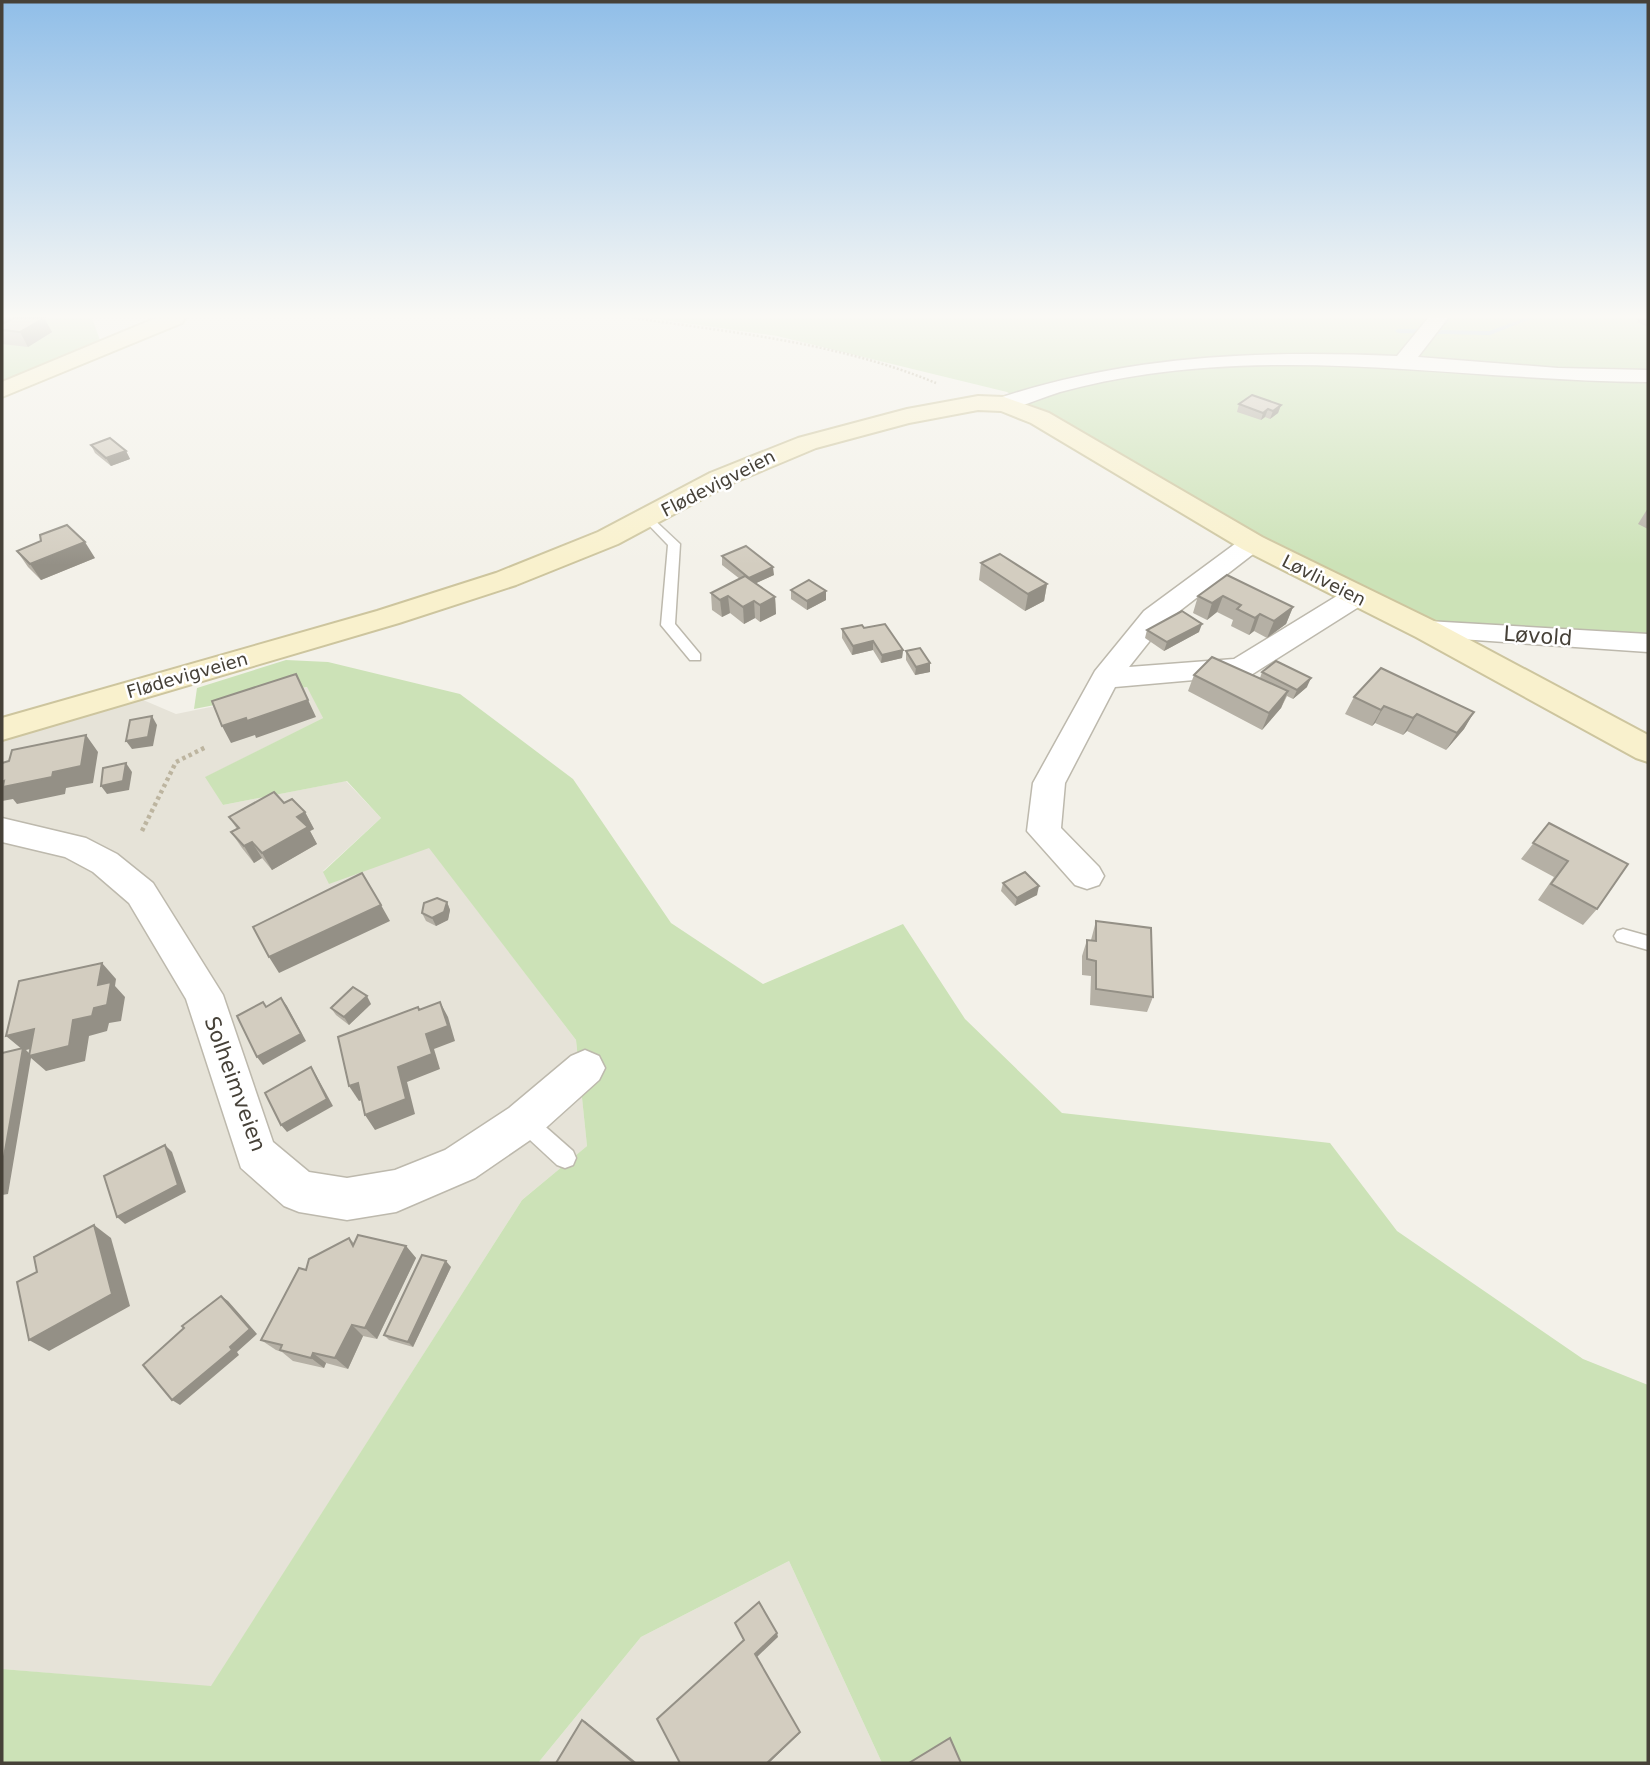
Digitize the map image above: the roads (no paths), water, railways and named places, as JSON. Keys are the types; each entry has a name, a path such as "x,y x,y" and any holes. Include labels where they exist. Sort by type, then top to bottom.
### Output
{"main road":[{"name":"Flødevigveien","path":"2,729 506,579 561,559 649,519 719,479 778,453 894,420 991,404"},
{"name":"Løvliveien","path":"991,404 1040,418 1252,543 1427,631 1648,750"}],"street":[{"name":"Flødevigveien","path":"991,404 1006,400"},
{"path":"1087,876 1044,831 1049,783 1105,678 1154,617 1252,543"},
{"path":"1105,678 1241,668 1355,597"},
{"name":"Løvold","path":"1427,631 1648,643"},
{"name":"Solheimveien","path":"2,830 74,847 105,863 141,893 204,995 256,1154 299,1191 347,1199 396,1191 460,1164 524,1121 585,1069"}],"lane":[{"path":"649,519 674,544 668,625 695,657"},
{"path":"1623,936 1648,943"},
{"path":"524,1121 565,1158"}]}
